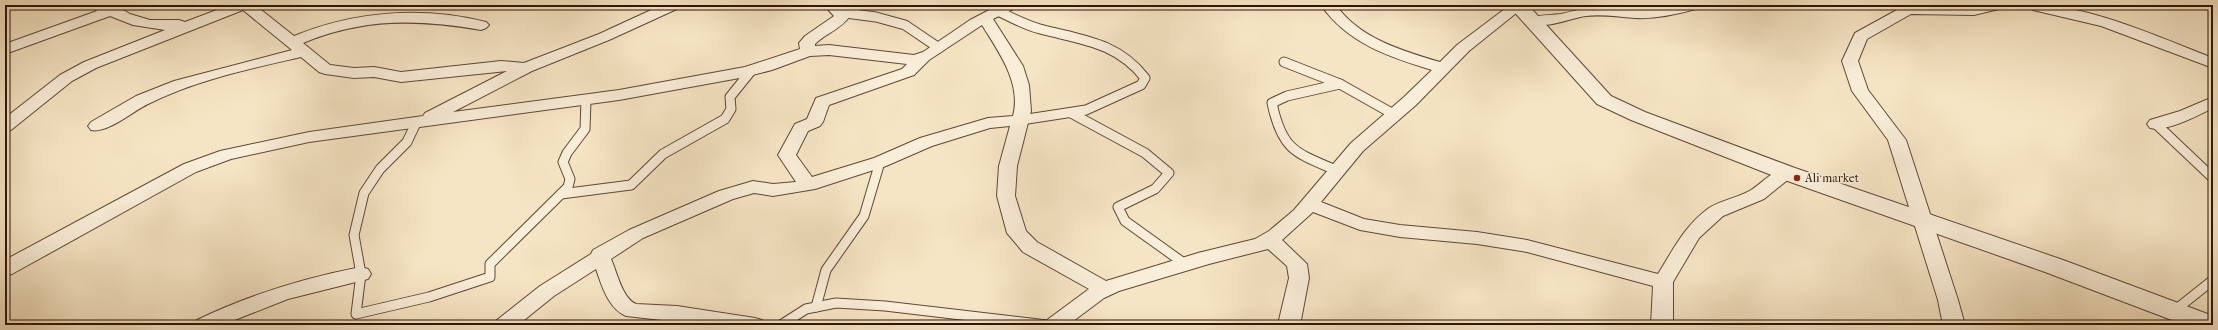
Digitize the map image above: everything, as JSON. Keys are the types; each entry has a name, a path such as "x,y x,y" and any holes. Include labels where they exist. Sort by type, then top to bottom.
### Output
{"street":[{"path":"92,5 113,10 131,20 147,24 172,26 201,22"},
{"path":"5,126 66,78 118,52 245,5 325,69 354,72 374,72 401,77 501,66 526,68"},
{"path":"416,123 526,68 604,37 674,5"},
{"path":"1328,5 1344,25 1388,50 1442,68"},
{"path":"1054,325 1075,308 1105,289 1185,264 1261,244 1269,239 1301,214 1357,147 1395,115 1442,68 1486,29 1522,11 1562,18 1585,12 1604,11 1637,14 1676,10 1694,5"},
{"path":"1954,325 1948,300 1896,140 1860,91 1850,61 1860,36 1903,7 1974,11 1998,5"},
{"path":"2208,5 2213,7"},
{"path":"2038,7 2106,23 2213,63"},
{"path":"808,52 807,43 811,38 838,24 842,16 835,9"},
{"path":"5,50 113,10"},
{"path":"808,185 787,155 801,128 814,122 822,102 881,80 908,72 922,58 998,11 1015,66 1023,100 1021,120 1008,166 1006,196 1017,233 1030,247 1105,289"},
{"path":"1522,11 1583,79 1604,100 1638,116 1787,173 2054,266 2212,325"},
{"path":"97,126 142,100 165,91 252,64 296,47 349,23 412,16 449,19 481,25"},
{"path":"5,269 204,161 309,137 586,100 751,71 808,52 830,50 907,60 922,58"},
{"path":"2156,124 2186,115 2213,102"},
{"path":"504,325 547,291 600,255 636,234 726,195 753,187 773,190 808,185 880,162 926,142 988,123 1021,120"},
{"path":"1662,325 1663,282 1692,234 1716,212 1757,194 1787,173"},
{"path":"1309,204 1360,224 1400,231 1477,238 1527,246 1663,282"},
{"path":"1269,239 1297,264 1299,278 1290,320 1292,325"},
{"path":"600,255 615,293 624,307 632,311 677,313 755,325"},
{"path":"204,325 238,308 296,288 319,281 361,274"}],"lane":[{"path":"835,9 864,14 910,28 926,42 939,48"},
{"path":"998,11 1024,23 1090,40 1115,51 1139,68 1145,78 1141,86 1086,110 1021,120"},
{"path":"1284,62 1340,84 1395,115"},
{"path":"561,194 631,185 663,154 725,119 731,109 730,97 751,71"},
{"path":"1338,170 1294,152 1281,136 1272,103 1287,96 1340,84"},
{"path":"416,123 407,142 380,169 364,193 354,235 361,274 356,314 429,297 490,277 490,264 568,187 570,179 563,162 567,153 585,129 586,100"},
{"path":"1071,113 1145,153 1169,173 1155,189 1118,207 1125,221 1185,264"},
{"path":"2156,124 2213,178"},
{"path":"816,307 826,270 864,216 880,162"},
{"path":"2174,311 2213,280"},
{"path":"781,325 806,309 836,303 885,306 1047,325"}],"place":[{"name":"Ali market","path":"1797,178"}]}
